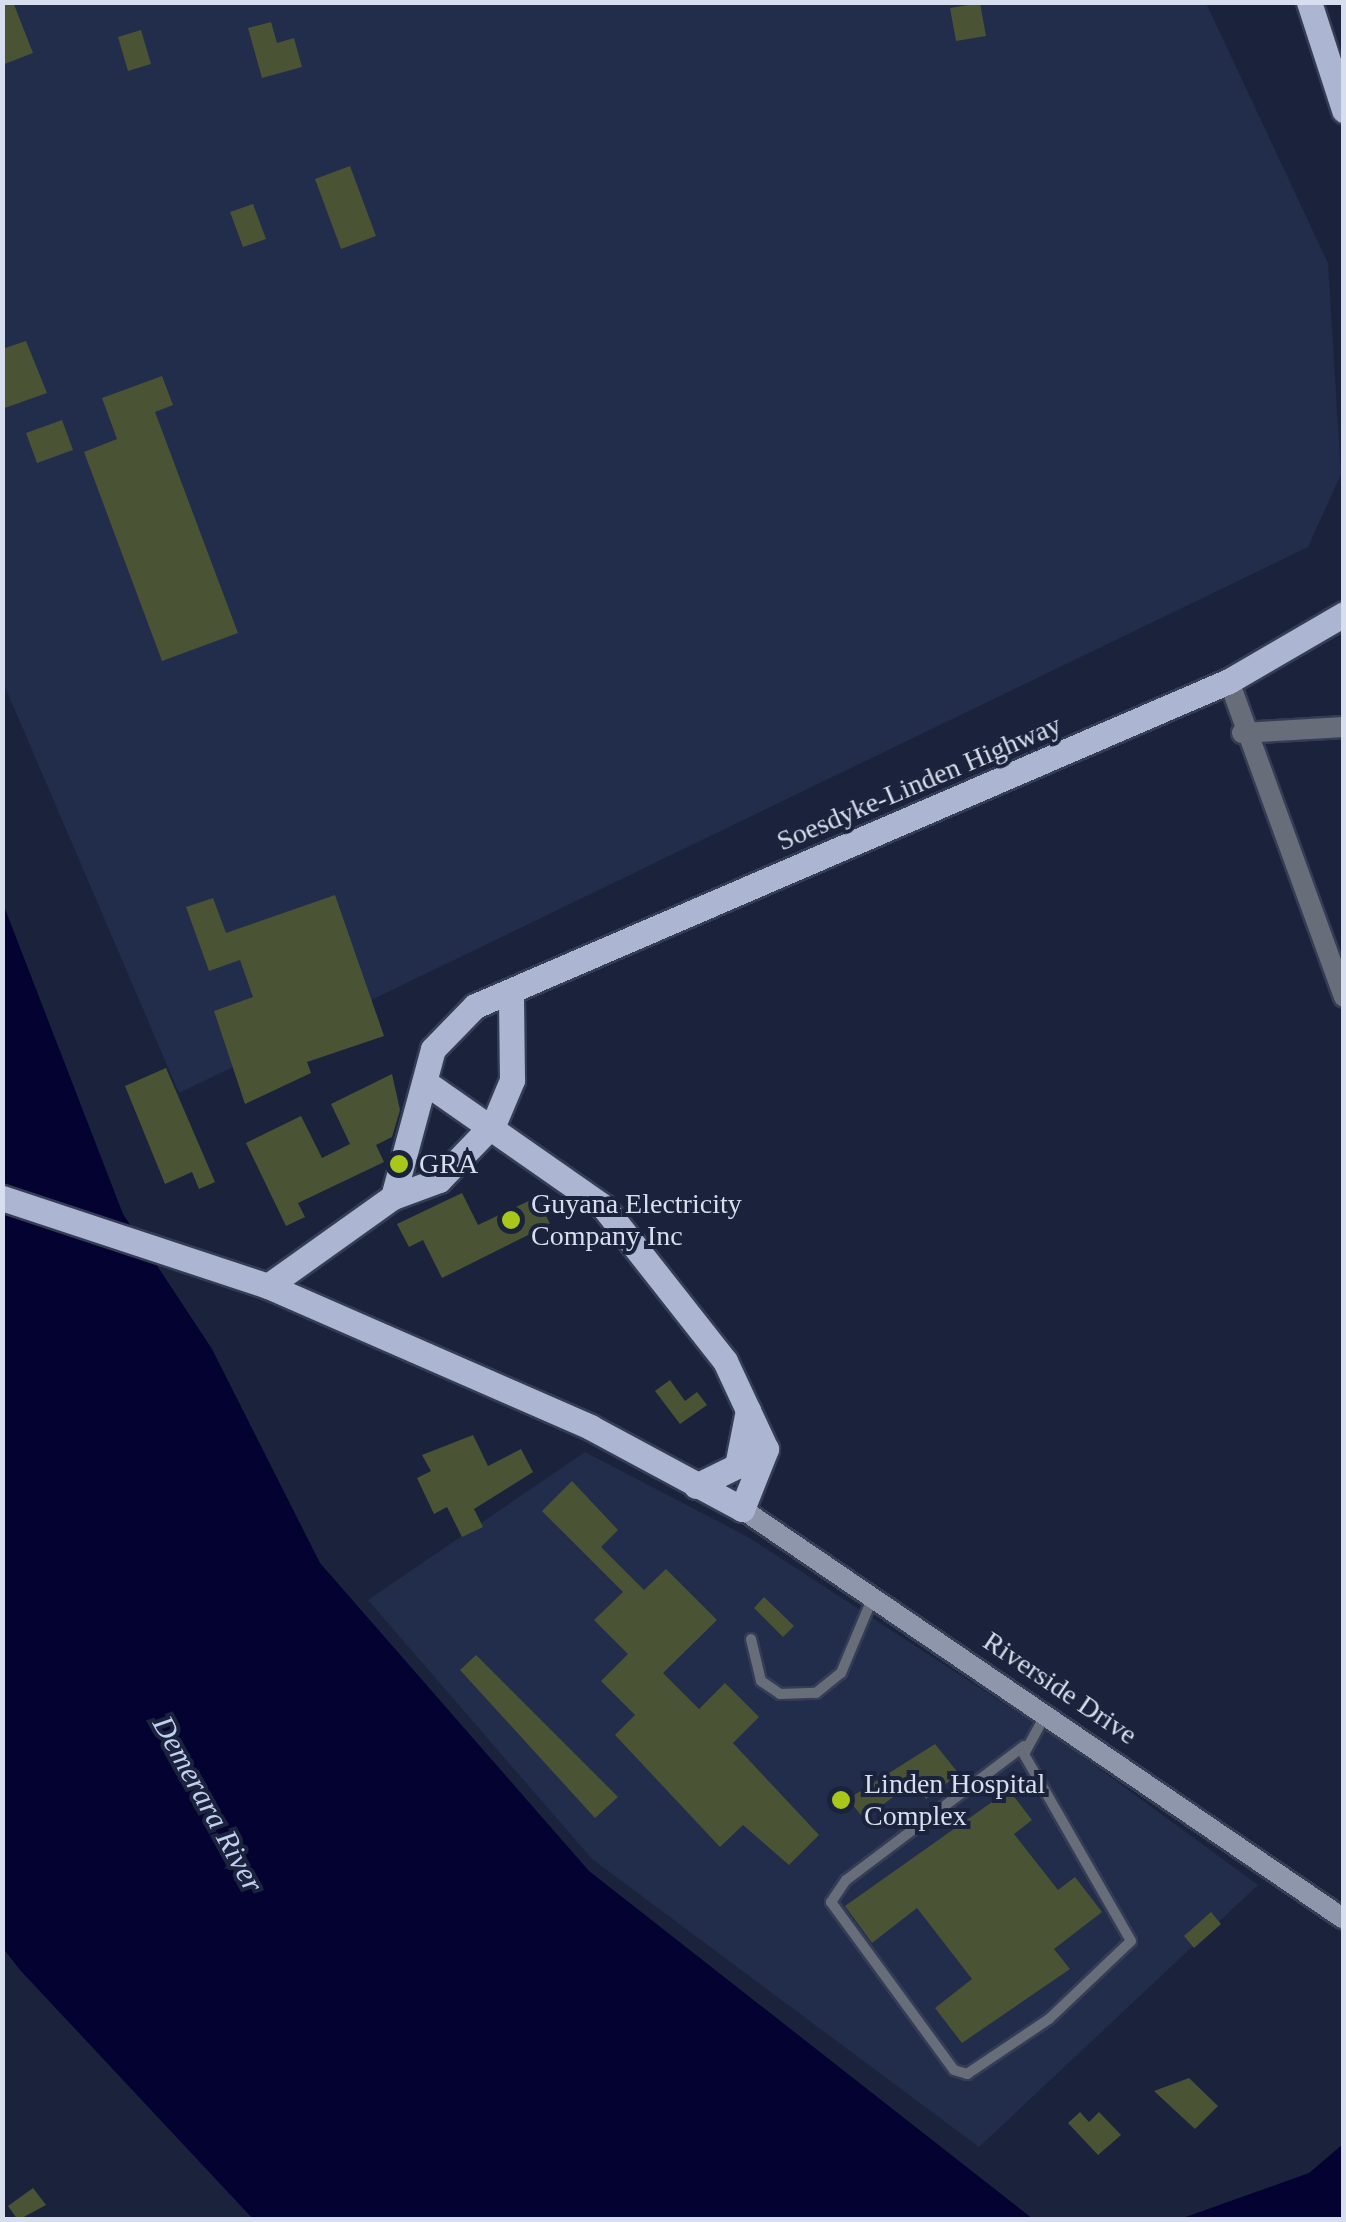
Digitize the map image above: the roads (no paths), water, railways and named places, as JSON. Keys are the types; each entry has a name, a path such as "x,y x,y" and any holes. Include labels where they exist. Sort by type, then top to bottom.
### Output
{"main road":[{"path":"1309,2 1344,110"},
{"name":"Soesdyke-Linden Highway","path":"393,1197 428,1085 433,1048 456,1020 1229,681 1344,614"},
{"path":"268,1286 393,1197 440,1180 494,1124 512,1080 511,993"},
{"path":"2,1198 170,1258 268,1286 590,1427 742,1509 766,1448 748,1404 604,1207 494,1124 428,1085"},
{"path":"696,1486 737,1466 748,1404"}],"street":[{"path":"1229,681 1242,733 1344,997"},
{"path":"1242,733 1344,728"},
{"name":"Riverside Drive","path":"742,1509 1048,1712 1344,1918"}],"lane":[{"path":"751,1639 760,1681 780,1694 816,1693 841,1673 874,1596"},
{"path":"1024,1746 1131,1941 1048,2019 968,2074 954,2070 831,1902 846,1880 1024,1746 1048,1712"}],"water":[{"name":"Demerara River","path":"2,901 123,1214 212,1349 320,1563 589,1871 1033,2219 253,2219 2,1947"},
{"path":"1343,2144 1343,2219 1180,2219 1309,2173"}],"place":[{"name":"GRA","path":"399,1164"},
{"name":"Guyana Electricity Company Inc","path":"511,1220"},
{"name":"Linden Hospital Complex","path":"841,1800"}]}
